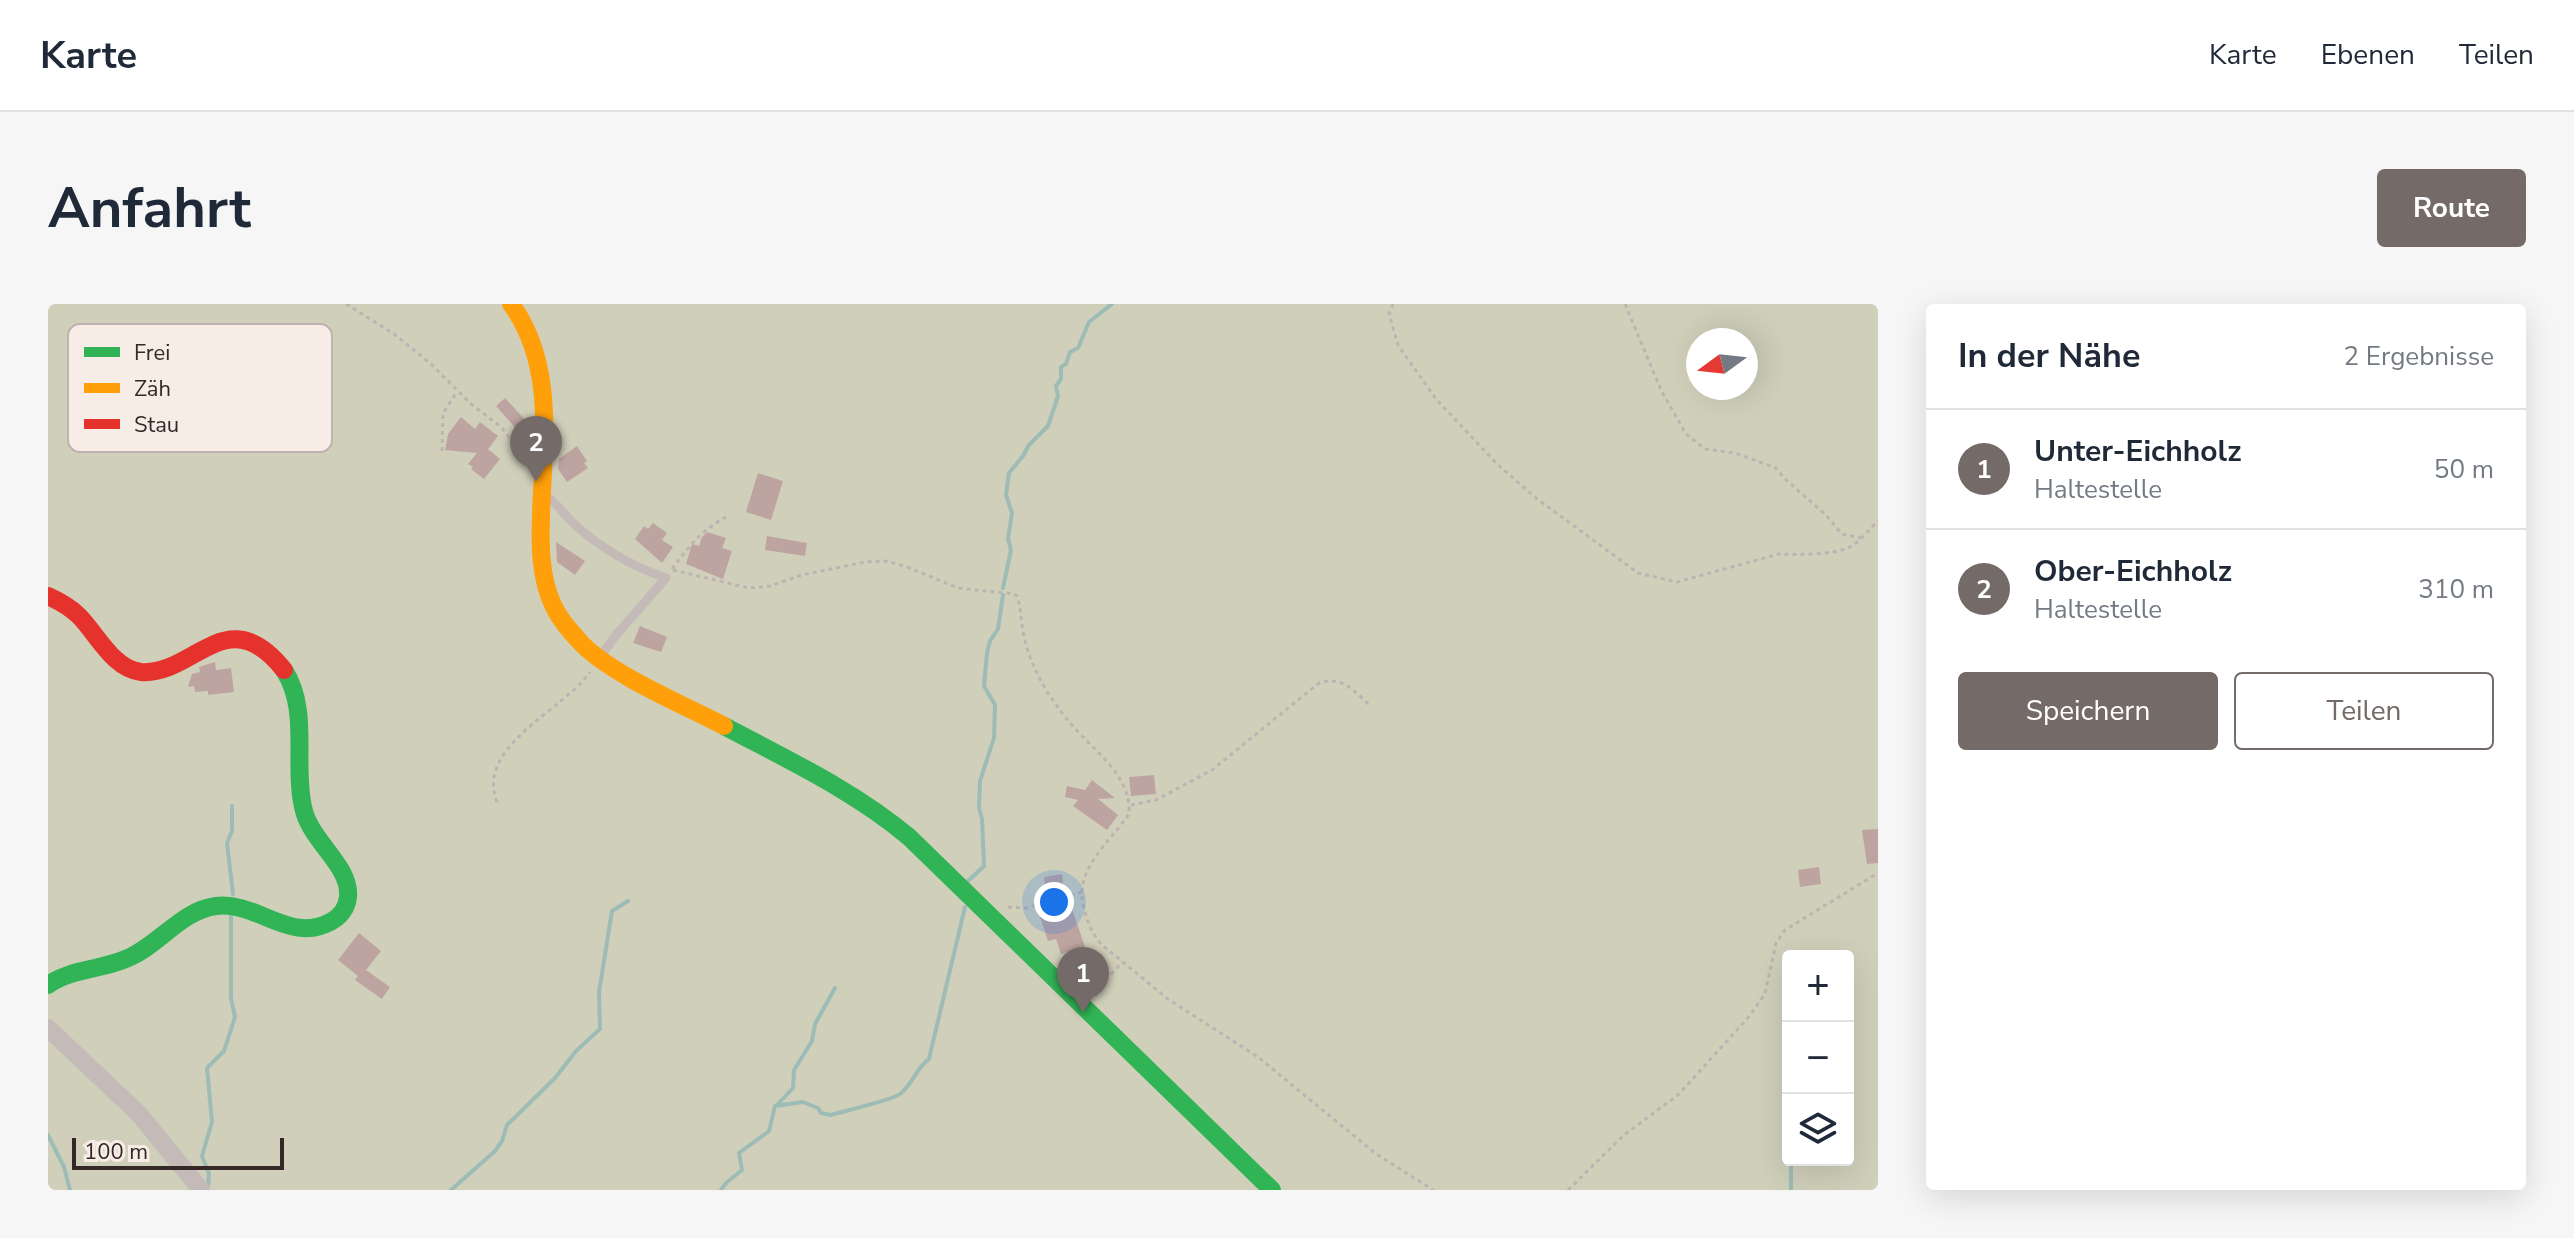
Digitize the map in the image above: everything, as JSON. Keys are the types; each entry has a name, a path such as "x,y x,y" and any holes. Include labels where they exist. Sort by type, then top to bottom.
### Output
{"street":[{"path":"511,304 531,335 540,364 543,465 540,558 549,596 569,630 599,659 844,789 880,813 939,866 1272,1190"},
{"path":"48,596 71,609 121,663 133,670 155,671 215,643 237,640 255,646 274,658 291,681 297,700 298,775 303,811 316,838 346,877 348,890 343,913 324,928 294,930 241,906 214,906 188,917 149,948 128,959 70,973 48,985"},
{"path":"48,1028 139,1114 201,1190"}],"lane":[{"path":"542,494 550,498 575,525 615,555 633,566 669,574 599,659"}],"path":[{"path":"346,304 394,334 501,427 527,460 543,465"},
{"path":"1393,304 1389,314 1398,345 1436,399 1497,464 1536,498 1638,573 1677,582 1779,554 1841,550 1861,538 1878,521"},
{"path":"1625,304 1655,377 1686,434 1705,449 1735,453 1776,468 1842,534 1861,538"},
{"path":"442,451 443,413 459,390"},
{"path":"726,517 698,536 669,574 760,588 865,562 885,561 958,588 1014,594 1019,600 1024,635 1038,677 1071,724 1121,779 1130,806 1129,814 1090,866 1084,879 1083,906 1095,937 1177,1005 1258,1057 1375,1153 1433,1190"},
{"path":"497,802 492,779 505,751 563,701 599,659"},
{"path":"1130,806 1156,800 1212,770 1319,683 1328,680 1342,682 1370,706"},
{"path":"1568,1190 1624,1135 1678,1095 1747,1019 1765,994 1776,943 1785,930 1878,873"},
{"path":"999,904 1026,908 1082,892"},
{"path":"1082,1005 1122,962"}],"green space":[{"path":"48,304 1878,304 1878,1190 48,1190"}],"building":[{"path":"505,398 529,424 520,433 496,406"},
{"path":"461,417 475,429 480,422 498,436 488,449 500,459 484,479 468,464 477,453 445,450 448,434"},
{"path":"577,446 588,468 567,482 558,469 559,459"},
{"path":"758,473 783,481 771,520 746,512"},
{"path":"653,523 667,533 662,540 673,547 662,563 635,539 644,526 648,529"},
{"path":"707,532 726,538 722,548 732,551 723,579 686,564 692,544 699,546"},
{"path":"767,536 807,543 805,556 765,550"},
{"path":"556,542 585,561 575,575 557,562"},
{"path":"640,626 667,637 661,652 633,643"},
{"path":"215,662 216,670 231,668 234,692 208,695 208,691 195,692 194,686 188,687 192,674 200,672 199,667"},
{"path":"1154,775 1156,794 1131,796 1129,777"},
{"path":"1092,780 1115,798 1098,799 1118,815 1107,830 1073,806 1078,800 1065,797 1067,786 1085,790"},
{"path":"1878,829 1878,863 1867,864 1862,830"},
{"path":"1819,867 1821,884 1800,887 1798,870"},
{"path":"1062,874 1065,901 1069,900 1085,947 1061,954 1056,939 1048,941 1038,911 1048,907 1044,877"},
{"path":"359,933 381,951 366,970 390,987 382,999 355,980 358,976 338,960"}],"waterway":[{"path":"1003,588 1011,550 1008,539 1012,513 1006,495 1009,473 1029,445 1048,426 1058,396 1056,386 1061,379 1061,367 1066,364 1070,352 1078,348 1089,322 1112,304"},
{"path":"967,882 984,866 980,781 994,738 995,705 984,686 987,653 998,629 1003,595"},
{"path":"232,806 232,831 227,843 233,894"},
{"path":"451,1190 495,1151 507,1125 600,1029 599,992 612,911 628,901"},
{"path":"721,1190 742,1170 739,1153 769,1131 775,1106 803,1102 831,1115 888,1099 904,1090 929,1059 965,907"},
{"path":"208,1186 209,1174 202,1156 212,1122 207,1068 224,1051 235,1017 231,998 231,915"},
{"path":"777,1105 793,1088 794,1070 812,1041 815,1024 835,988"},
{"path":"48,1135 64,1167 70,1190"},
{"path":"1791,1166 1791,1190"}],"traffic: fast":[{"path":"48,985 67,975 128,958 204,909 231,906 302,928 317,927 332,921 343,911 348,897 343,874 313,831 303,807 297,702 284,670"},
{"path":"724,726 843,790 909,837 1272,1190"}],"traffic: slow":[{"path":"511,304 525,328 541,379 544,406 541,550 543,572 553,605 570,630 596,656 630,678 724,726"}],"traffic: jam":[{"path":"48,596 76,613 106,650 131,669 141,672 160,670 211,646 228,640 245,640 264,650 284,670"}],"place":[{"name":"Ober-Eichholz","path":"536,482"},
{"name":"Unter-Eichholz","path":"1083,1013"}]}
